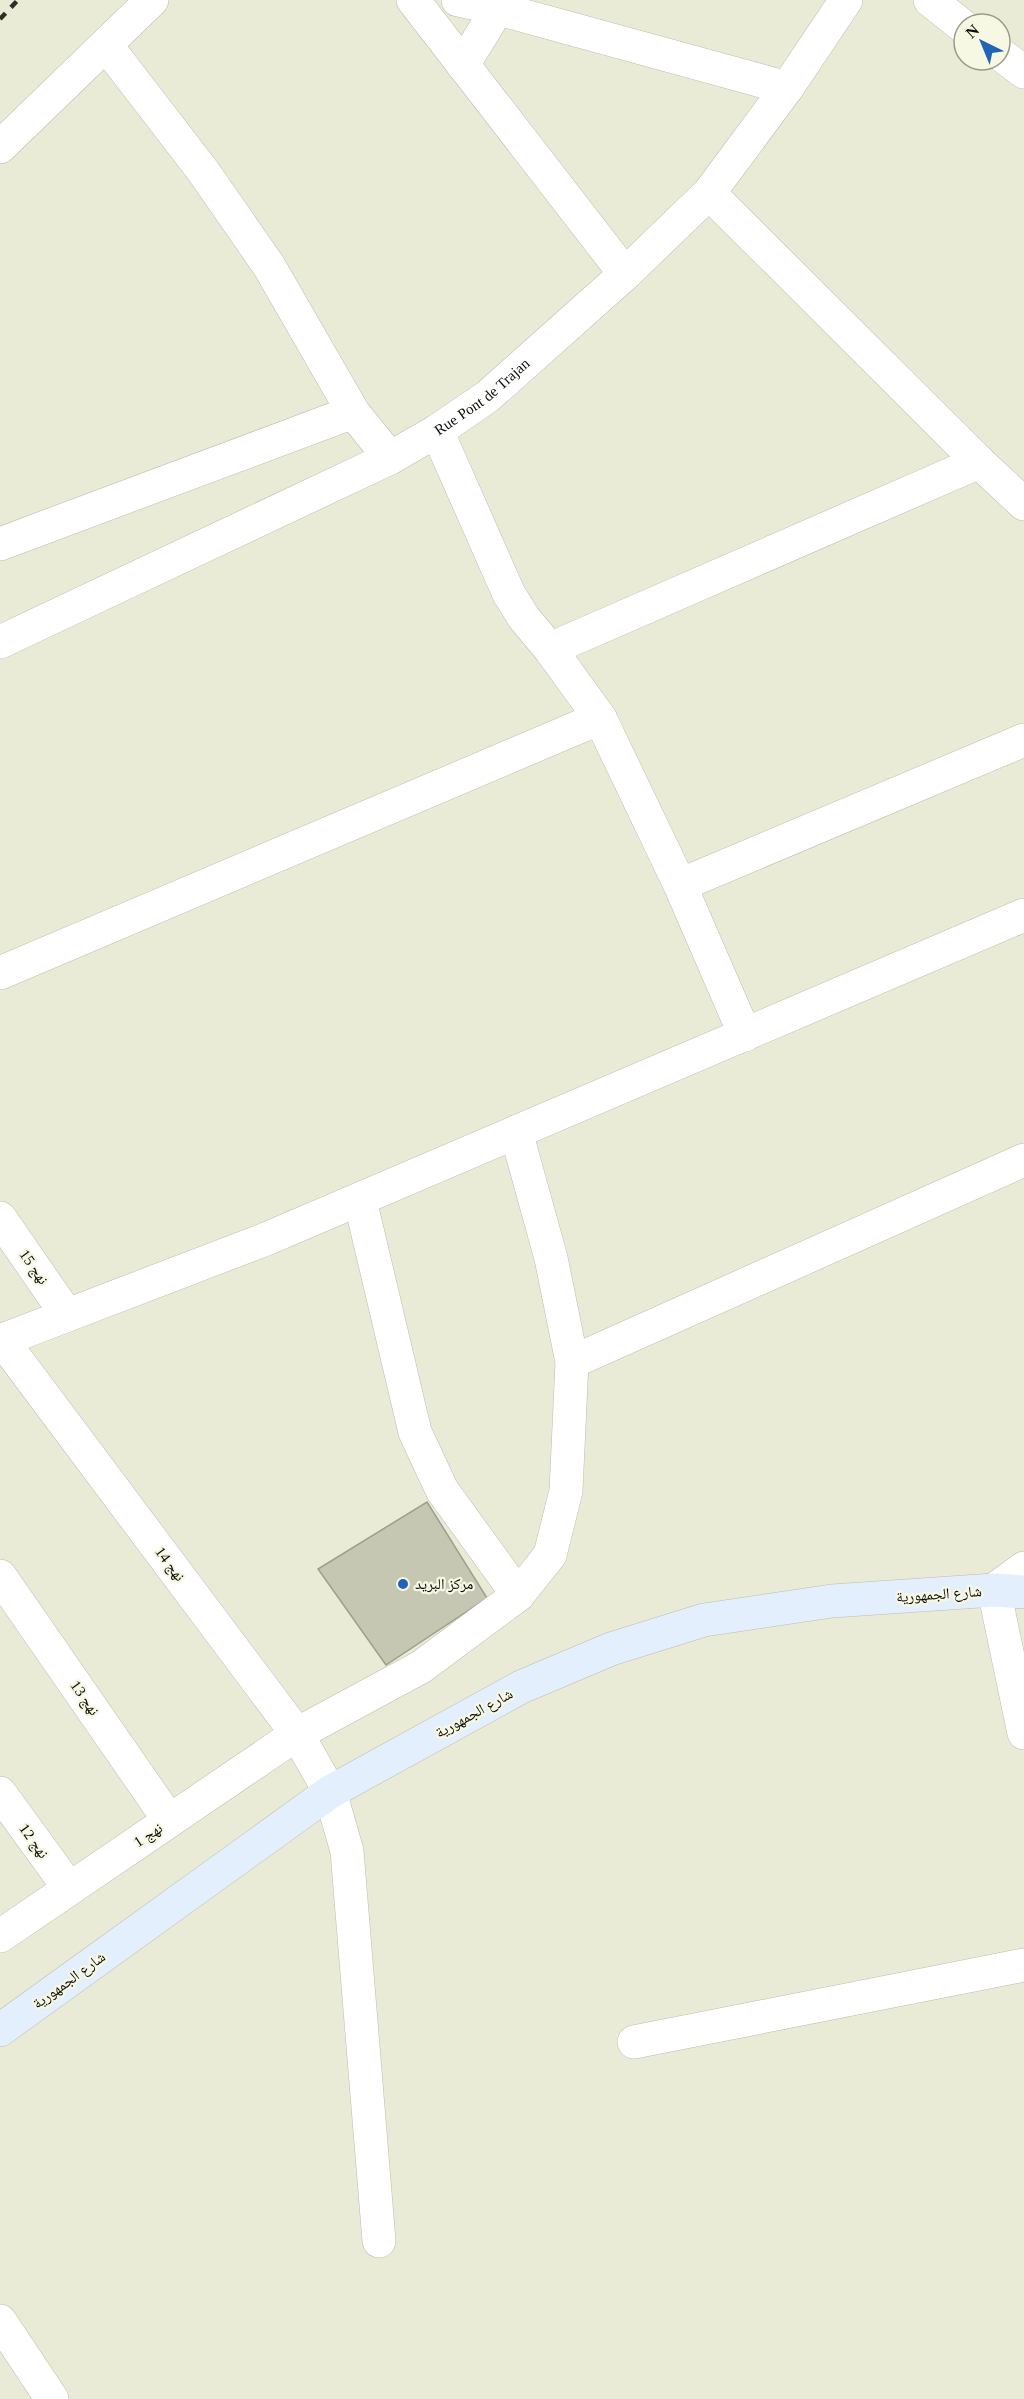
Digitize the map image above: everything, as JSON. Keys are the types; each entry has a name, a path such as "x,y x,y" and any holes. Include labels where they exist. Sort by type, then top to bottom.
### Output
{"main road":[{"name":"شارع الجمهورية","path":"0,2030 330,1792 521,1686 612,1649 704,1620 832,1601 1009,1591"}],"street":[{"path":"0,147 152,0"},
{"path":"413,0 625,274"},
{"path":"458,0 501,4 787,88"},
{"name":"Rue Pont de Trajan","path":"0,642 390,458 437,431 488,397 625,274 709,192 787,88 846,0"},
{"path":"930,0 952,17"},
{"path":"463,65 501,4"},
{"path":"106,45 203,171 269,266 353,412 390,458"},
{"path":"709,192 979,462 1024,504"},
{"path":"0,544 353,412"},
{"path":"437,431 509,594 524,618 550,649 600,718 680,885 745,1035"},
{"path":"550,649 979,462"},
{"path":"0,973 600,718"},
{"path":"680,885 1024,740"},
{"path":"4,1351 67,1315 266,1239 360,1200 1024,915"},
{"name":"نهج 1","path":"0,1936 297,1734 421,1667 518,1595 550,1555 566,1491 572,1362 551,1258 516,1132"},
{"path":"572,1362 1024,1160"},
{"path":"360,1200 415,1432 442,1490 518,1595"},
{"name":"نهج 15","path":"0,1218 67,1315"},
{"name":"نهج 14","path":"4,1351 297,1734 330,1792 347,1851 379,2241"},
{"path":"1024,1568 1009,1591 1024,1733"},
{"name":"نهج 13","path":"0,1576 170,1821"},
{"name":"نهج 12","path":"0,1793 69,1888"},
{"path":"634,2042 1024,1965"},
{"path":"0,2321 52,2399"}],"building":[{"name":"مركز البريد","path":"427,1502 487,1598 386,1665 318,1569"}],"railway":[{"path":"0,19 18,0"}],"place":[{"name":"مركز البريد","path":"403,1584"}]}
